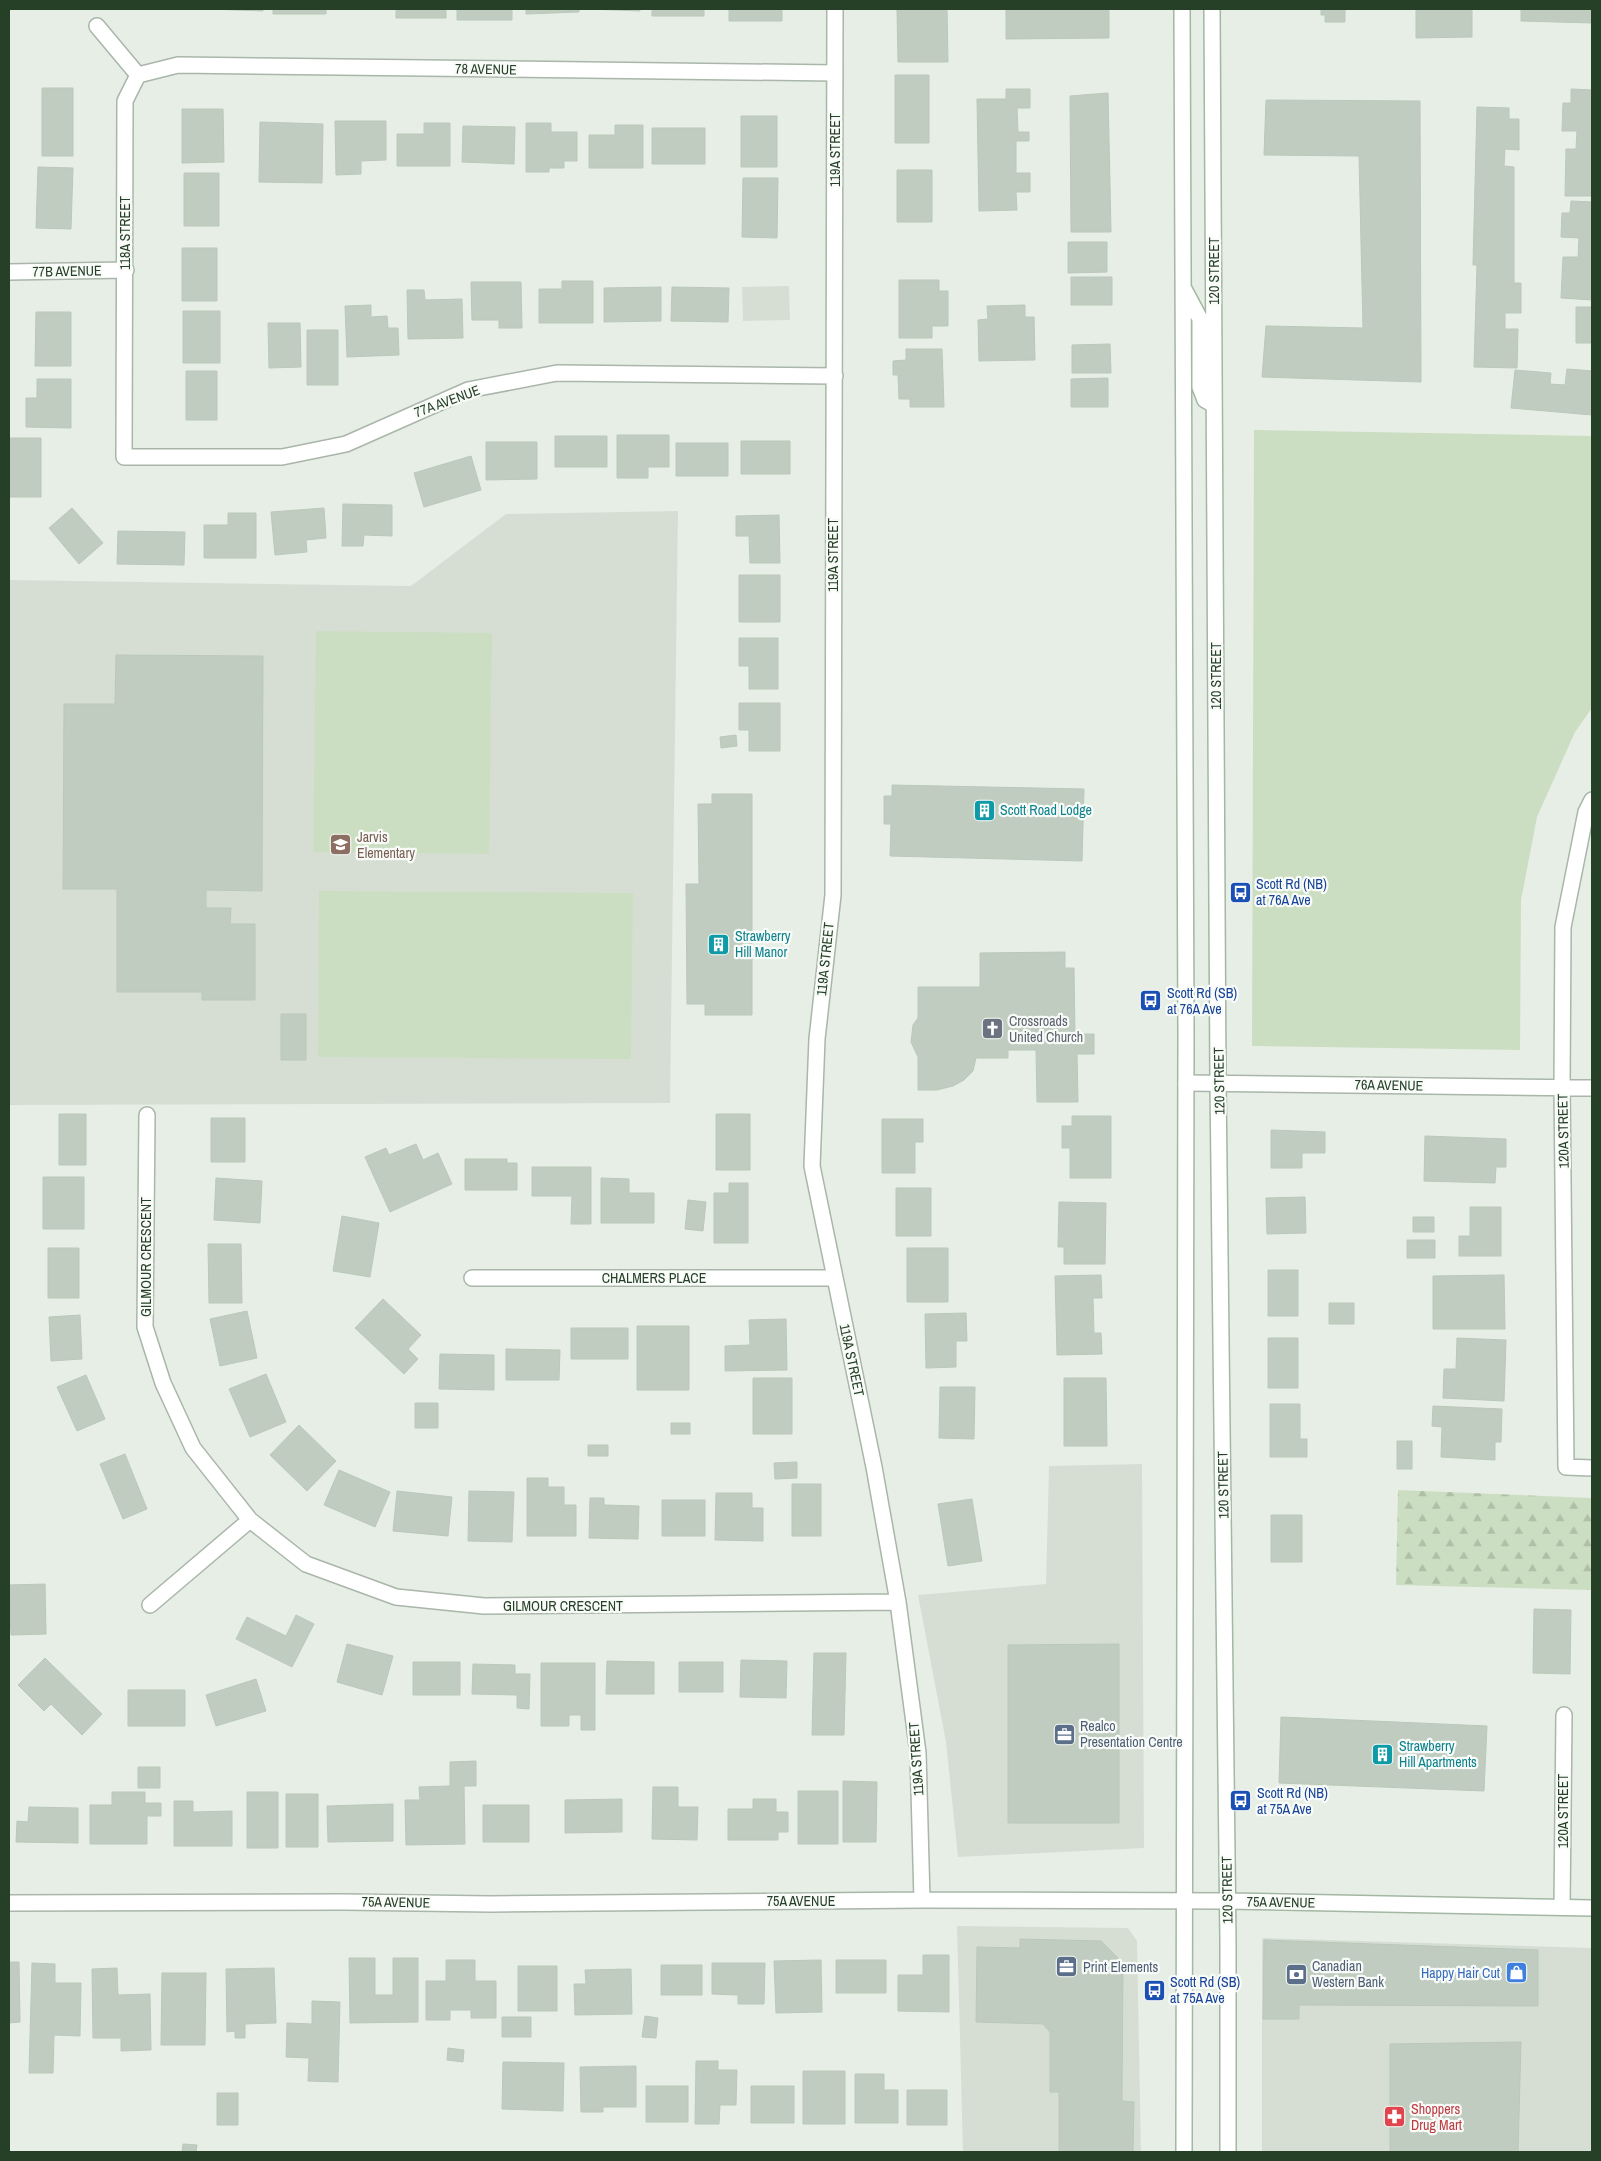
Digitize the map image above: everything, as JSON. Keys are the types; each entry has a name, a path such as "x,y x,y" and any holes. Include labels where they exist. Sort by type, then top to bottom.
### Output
{"street":[{"name":"119A STREET","path":"835,9 833,895 817,1038 812,1166 874,1467 898,1602 918,1753 922,1900"},
{"path":"1182,9 1186,1083 1184,2152"},
{"name":"120 STREET","path":"1212,9 1218,1083 1228,2152"},
{"path":"97,26 138,75"},
{"name":"78 AVENUE","path":"138,75 178,65 835,73"},
{"name":"118A STREET","path":"124,458 125,101 138,75"},
{"name":"77B AVENUE","path":"9,272 126,270"},
{"path":"1183,287 1200,319 1200,387 1205,400 1214,405"},
{"name":"77A AVENUE","path":"124,458 282,458 346,444 468,390 557,373 835,376"},
{"name":"120A STREET","path":"1592,800 1586,812 1563,927 1562,1086 1566,1467 1592,1468"},
{"name":"76A AVENUE","path":"1186,1083 1562,1086 1592,1088"},
{"name":"GILMOUR CRESCENT","path":"147,1115 145,1327 163,1384 193,1448 250,1520 306,1564 396,1597 484,1606 898,1602"},
{"name":"CHALMERS PLACE","path":"472,1278 835,1278"},
{"path":"150,1605 250,1520"},
{"name":"120A STREET","path":"1562,1907 1564,1715"},
{"name":"75A AVENUE","path":"9,1903 343,1902 491,1904 922,1900 1183,1900 1592,1908"}],"shaded area":[{"path":"789,286 790,320 743,321 742,287"},
{"name":"Jarvis Elementary","path":"678,511 670,1103 9,1105 9,580 411,586 506,514"},
{"path":"1142,1464 1144,1848 958,1857 946,1742 918,1595 1046,1584 1049,1466"},
{"path":"957,1926 1128,1928 1137,1941 1141,2152 963,2152"},
{"path":"1262,1938 1592,1948 1592,2152 1262,2152"}],"green space":[{"path":"1254,430 1592,436 1592,708 1575,732 1537,817 1521,900 1520,1050 1252,1046"},
{"path":"316,631 492,633 489,854 313,852"},
{"path":"319,891 633,893 631,1059 318,1057"},
{"path":"1398,1490 1592,1498 1592,1590 1396,1585"}],"building":[{"path":"209,9 263,9 263,11"},
{"path":"273,9 326,9 326,14 273,14"},
{"path":"396,9 446,9 446,18 396,18"},
{"path":"457,9 512,9 512,20 457,20"},
{"path":"526,9 579,9 579,12 526,14"},
{"path":"587,9 640,9 640,11"},
{"path":"652,9 704,9 704,16 652,16"},
{"path":"729,9 782,9 782,21 729,21"},
{"path":"897,9 947,9 948,62 898,62"},
{"path":"1006,9 1109,9 1109,38 1006,39"},
{"path":"1321,9 1345,9 1345,22 1325,22 1325,15 1321,15"},
{"path":"1416,9 1472,9 1472,37 1416,38"},
{"path":"1521,9 1592,9 1592,23 1521,21"},
{"path":"895,75 929,75 929,143 895,143"},
{"path":"42,88 73,88 73,156 42,156"},
{"path":"1006,89 1030,89 1030,108 1017,108 1018,132 1029,132 1029,141 1016,141 1016,173 1030,173 1030,192 1016,192 1017,210 979,211 977,99 1006,99"},
{"path":"1571,89 1592,90 1592,196 1565,196 1566,149 1576,149 1577,131 1562,131 1563,103 1571,103"},
{"path":"1108,93 1111,232 1071,232 1070,96"},
{"path":"1266,100 1420,101 1421,382 1262,377 1266,326 1363,328 1359,156 1264,155"},
{"path":"1477,107 1509,108 1509,119 1519,119 1519,150 1505,149 1504,166 1514,167 1514,283 1521,283 1521,313 1505,313 1505,329 1518,329 1517,368 1474,367 1477,265 1473,265"},
{"path":"182,109 223,109 224,162 182,163"},
{"path":"741,116 777,116 777,167 741,167"},
{"path":"335,121 386,121 386,160 361,161 361,174 336,175"},
{"path":"260,122 323,124 322,183 259,182"},
{"path":"424,123 450,123 450,166 397,166 397,134 424,134"},
{"path":"526,123 551,123 551,132 577,132 577,161 564,161 564,168 549,168 549,172 526,172"},
{"path":"615,125 643,125 643,168 589,168 589,135 615,135"},
{"path":"463,126 515,127 514,164 462,162"},
{"path":"652,128 705,128 705,164 652,164"},
{"path":"38,167 73,168 71,229 36,228"},
{"path":"897,170 932,170 932,222 897,222"},
{"path":"184,173 219,173 219,226 184,226"},
{"path":"743,178 778,178 777,238 742,237"},
{"path":"1571,201 1592,202 1592,300 1561,298 1563,257 1578,257 1579,238 1561,237 1562,213 1570,213"},
{"path":"1068,242 1107,242 1107,272 1068,273"},
{"path":"182,248 217,248 217,301 182,301"},
{"path":"1071,277 1112,277 1112,305 1071,305"},
{"path":"899,280 939,280 939,291 948,291 948,326 932,326 932,338 899,338"},
{"path":"562,281 593,281 593,323 539,323 539,289 562,289"},
{"path":"471,282 521,282 522,328 499,328 499,320 472,320"},
{"path":"661,287 661,321 604,322 604,288"},
{"path":"672,287 729,288 728,322 671,321"},
{"path":"407,290 424,290 425,300 462,299 463,338 408,339"},
{"path":"371,305 371,317 387,316 388,328 398,328 399,355 347,357 345,306"},
{"path":"1025,305 1025,317 1034,317 1035,360 979,361 978,320 988,319 987,306"},
{"path":"1576,307 1592,307 1592,343 1576,343"},
{"path":"183,311 220,311 220,363 183,363"},
{"path":"36,312 71,312 71,366 35,366"},
{"path":"268,323 300,323 301,367 269,368"},
{"path":"307,330 338,330 338,385 307,385"},
{"path":"1110,344 1111,373 1072,373 1072,345"},
{"path":"906,349 942,349 944,407 910,407 910,399 899,399 898,375 893,375 893,361 906,360"},
{"path":"1567,369 1592,371 1592,415 1511,408 1515,370 1551,373 1550,384 1565,385"},
{"path":"186,371 217,371 217,420 186,420"},
{"path":"1108,378 1108,407 1071,407 1071,379"},
{"path":"37,379 71,379 71,428 26,427 26,398 37,398"},
{"path":"617,435 669,435 669,467 648,467 648,478 617,478"},
{"path":"555,436 607,436 607,467 555,467"},
{"path":"9,438 41,438 41,497 9,497"},
{"path":"741,441 790,441 790,474 741,474"},
{"path":"486,442 537,442 537,479 486,480"},
{"path":"676,443 728,443 728,476 676,476"},
{"path":"471,456 481,490 424,507 414,473"},
{"path":"343,504 392,505 392,536 364,535 363,546 342,546"},
{"path":"72,508 103,543 79,564 49,528"},
{"path":"324,508 326,538 306,540 307,552 275,555 271,512"},
{"path":"228,513 256,513 256,558 204,558 204,525 228,525"},
{"path":"779,515 780,563 750,563 749,536 736,536 736,516"},
{"path":"118,531 185,532 184,565 117,564"},
{"path":"739,575 780,575 780,622 739,622"},
{"path":"739,638 778,638 778,689 749,689 749,666 739,666"},
{"path":"116,655 263,656 262,891 206,890 206,908 231,908 230,924 255,924 255,1000 202,1000 202,992 117,992 117,889 63,889 64,704 115,704"},
{"path":"739,703 780,703 780,751 749,751 749,730 739,730"},
{"path":"736,735 737,746 721,748 720,737"},
{"name":"Scott Road Lodge","path":"892,785 1084,789 1082,861 890,856 891,824 884,824 884,796 892,796"},
{"name":"Strawberry Hill Manor","path":"712,794 752,794 752,1015 705,1015 705,1004 687,1004 686,884 699,884 698,804 712,804"},
{"name":"Crossroads United Church","path":"1065,952 1065,968 1074,968 1075,1034 1094,1034 1094,1054 1077,1054 1078,1102 1037,1102 1036,1050 1008,1050 1008,1058 976,1058 973,1071 964,1080 953,1086 937,1090 918,1090 918,1057 911,1042 913,1025 918,1018 918,987 980,987 980,953"},
{"path":"281,1014 306,1014 306,1060 281,1060"},
{"path":"59,1114 86,1114 86,1165 59,1165"},
{"path":"716,1114 750,1114 750,1170 716,1170"},
{"path":"1072,1116 1111,1116 1111,1178 1070,1178 1070,1148 1062,1148 1062,1126 1072,1126"},
{"path":"211,1118 245,1118 245,1162 211,1162"},
{"path":"882,1119 923,1119 923,1142 915,1142 915,1173 882,1173"},
{"path":"1271,1130 1325,1132 1325,1153 1302,1153 1302,1168 1271,1168"},
{"path":"1425,1136 1506,1139 1506,1167 1496,1167 1495,1183 1424,1181"},
{"path":"416,1144 423,1160 438,1153 452,1184 390,1212 365,1157 386,1148 389,1155"},
{"path":"465,1159 507,1159 507,1163 517,1163 517,1190 465,1190"},
{"path":"532,1167 591,1167 591,1224 571,1224 572,1196 532,1196"},
{"path":"43,1177 84,1177 84,1229 43,1229"},
{"path":"216,1178 262,1181 260,1223 214,1220"},
{"path":"601,1178 629,1179 629,1193 654,1193 654,1223 601,1223"},
{"path":"729,1183 748,1183 748,1243 714,1243 714,1193 729,1193"},
{"path":"896,1188 931,1188 931,1236 896,1236"},
{"path":"1305,1197 1306,1233 1267,1234 1266,1198"},
{"path":"688,1200 706,1202 703,1231 685,1229"},
{"path":"1059,1202 1106,1203 1105,1264 1064,1264 1064,1247 1058,1247"},
{"path":"1470,1207 1501,1207 1501,1256 1459,1256 1459,1236 1470,1236"},
{"path":"342,1216 379,1223 370,1277 333,1271"},
{"path":"1413,1217 1434,1217 1434,1232 1413,1232"},
{"path":"1407,1240 1435,1240 1435,1258 1407,1258"},
{"path":"208,1244 241,1244 242,1303 209,1303"},
{"path":"48,1248 79,1248 79,1298 48,1298"},
{"path":"907,1248 948,1248 948,1302 907,1302"},
{"path":"1268,1270 1298,1270 1298,1316 1268,1316"},
{"path":"1101,1275 1102,1298 1093,1298 1094,1333 1101,1333 1102,1354 1057,1355 1055,1276"},
{"path":"1504,1275 1505,1329 1433,1329 1433,1276"},
{"path":"383,1299 421,1335 408,1349 418,1359 404,1374 355,1328"},
{"path":"1329,1303 1354,1303 1354,1324 1329,1324"},
{"path":"247,1311 257,1358 220,1366 210,1319"},
{"path":"966,1313 967,1341 956,1341 956,1367 926,1368 925,1314"},
{"path":"80,1315 82,1359 51,1361 49,1317"},
{"path":"786,1319 787,1370 725,1371 725,1346 750,1345 749,1320"},
{"path":"637,1326 689,1326 689,1390 637,1390"},
{"path":"571,1328 628,1328 628,1359 571,1359"},
{"path":"1268,1338 1298,1338 1298,1388 1268,1388"},
{"path":"1457,1338 1506,1340 1504,1401 1443,1398 1444,1369 1456,1369"},
{"path":"506,1349 560,1350 559,1380 506,1380"},
{"path":"440,1354 494,1355 494,1390 439,1389"},
{"path":"266,1374 286,1422 250,1437 229,1389"},
{"path":"86,1375 105,1419 77,1431 57,1387"},
{"path":"753,1378 792,1378 792,1434 753,1434"},
{"path":"1064,1378 1106,1378 1107,1446 1064,1446"},
{"path":"940,1387 975,1387 974,1439 939,1438"},
{"path":"415,1403 438,1403 438,1428 415,1428"},
{"path":"1270,1404 1300,1404 1300,1439 1307,1439 1307,1457 1270,1457"},
{"path":"1433,1406 1502,1409 1501,1442 1495,1442 1495,1460 1441,1457 1442,1427 1432,1426"},
{"path":"671,1423 690,1423 690,1434 671,1434"},
{"path":"299,1425 336,1461 307,1491 270,1455"},
{"path":"1397,1441 1412,1441 1412,1469 1397,1469"},
{"path":"588,1445 608,1445 608,1456 588,1456"},
{"path":"125,1454 147,1509 123,1519 100,1464"},
{"path":"797,1462 797,1478 775,1479 774,1463"},
{"path":"339,1470 390,1492 375,1527 324,1505"},
{"path":"527,1478 548,1478 548,1487 564,1487 564,1505 576,1505 576,1536 527,1536"},
{"path":"792,1484 821,1484 821,1536 792,1536"},
{"path":"397,1491 452,1497 448,1536 393,1531"},
{"path":"469,1491 514,1492 512,1542 468,1541"},
{"path":"716,1493 752,1493 752,1508 763,1508 763,1541 715,1540"},
{"path":"590,1498 604,1498 604,1505 639,1506 638,1539 589,1538"},
{"path":"972,1499 982,1561 948,1566 938,1504"},
{"path":"662,1500 705,1500 705,1536 662,1536"},
{"path":"1271,1515 1302,1515 1302,1562 1271,1562"},
{"path":"45,1584 46,1634 11,1635 9,1585"},
{"path":"1534,1609 1571,1610 1570,1674 1533,1673"},
{"path":"296,1615 314,1624 292,1667 236,1639 247,1617 286,1636"},
{"path":"347,1644 393,1656 382,1695 337,1682"},
{"name":"Realco Presentation Centre","path":"1119,1644 1119,1823 1008,1823 1008,1645"},
{"path":"814,1653 846,1653 844,1735 812,1735"},
{"path":"45,1658 102,1714 82,1735 51,1704 44,1711 18,1685"},
{"path":"741,1660 787,1661 786,1698 740,1697"},
{"path":"607,1661 654,1662 654,1694 606,1694"},
{"path":"413,1662 460,1662 460,1695 413,1695"},
{"path":"679,1662 723,1662 723,1692 679,1692"},
{"path":"541,1663 595,1663 595,1730 581,1730 581,1715 569,1715 569,1726 541,1726"},
{"path":"473,1664 515,1665 515,1674 530,1674 529,1709 517,1708 517,1695 472,1694"},
{"path":"256,1679 266,1711 216,1726 206,1695"},
{"path":"128,1690 185,1690 185,1726 128,1726"},
{"name":"Strawberry Hill Apartments","path":"1281,1717 1487,1726 1484,1791 1279,1783"},
{"path":"476,1761 476,1786 464,1786 465,1844 406,1845 405,1800 420,1800 419,1787 450,1786 450,1762"},
{"path":"138,1767 160,1767 160,1788 138,1788"},
{"path":"843,1781 877,1782 876,1842 843,1842"},
{"path":"653,1787 678,1787 678,1807 698,1807 697,1840 652,1839"},
{"path":"798,1791 838,1791 838,1844 798,1844"},
{"path":"112,1792 145,1792 145,1803 161,1803 161,1816 147,1816 147,1844 90,1844 90,1805 112,1805"},
{"path":"247,1792 278,1792 278,1848 247,1848"},
{"path":"286,1794 318,1794 318,1847 286,1847"},
{"path":"622,1799 622,1832 565,1833 565,1800"},
{"path":"753,1799 776,1799 776,1812 788,1812 788,1832 778,1832 778,1840 728,1840 728,1809 753,1809"},
{"path":"174,1801 193,1801 193,1812 232,1811 232,1846 174,1846"},
{"path":"393,1804 393,1841 328,1842 327,1806"},
{"path":"483,1805 529,1805 529,1842 483,1842"},
{"path":"29,1807 78,1808 78,1843 16,1842 17,1821 28,1822"},
{"path":"1020,1939 1101,1941 1123,1963 1122,2101 1134,2102 1133,2152 1059,2152 1059,2092 1050,2092 1050,2032 1043,2024 976,2022 977,1947 1020,1948"},
{"path":"1264,1940 1538,1950 1538,2006 1299,2005 1299,2019 1263,2019"},
{"path":"923,1955 949,1955 949,2012 898,2011 898,1975 923,1975"},
{"path":"349,1958 375,1958 375,1995 393,1995 393,1958 418,1958 418,2022 350,2023"},
{"path":"446,1960 475,1960 475,1981 496,1981 496,2018 471,2018 471,2010 450,2010 450,2020 426,2020 426,1981 446,1981"},
{"path":"821,1960 822,2012 776,2013 774,1961"},
{"path":"836,1960 886,1960 886,1993 836,1993"},
{"path":"9,1962 19,1962 20,2022 9,2023"},
{"path":"32,1963 55,1964 55,1983 81,1983 80,2036 54,2035 53,2073 29,2073"},
{"path":"712,1963 765,1963 764,2004 738,2004 738,1995 712,1994"},
{"path":"661,1965 702,1965 702,1995 661,1995"},
{"path":"518,1966 557,1966 557,2011 518,2011"},
{"path":"117,1968 118,1995 150,1994 151,2050 121,2051 121,2038 93,2038 92,1969"},
{"path":"274,1968 276,2023 245,2024 245,2038 235,2038 235,2031 227,2032 226,1969"},
{"path":"631,1969 632,2014 575,2015 574,1984 586,1984 585,1970"},
{"path":"162,1973 206,1973 205,2045 161,2045"},
{"path":"312,2001 340,2002 338,2082 308,2081 309,2058 286,2057 287,2023 312,2024"},
{"path":"645,2016 658,2018 656,2038 642,2037"},
{"path":"502,2017 531,2017 531,2037 502,2037"},
{"path":"1521,2042 1518,2152 1390,2152 1390,2044"},
{"path":"448,2048 464,2050 463,2062 447,2060"},
{"path":"696,2061 718,2061 718,2070 737,2070 736,2105 720,2105 719,2124 695,2124"},
{"path":"503,2062 564,2063 563,2111 502,2109"},
{"path":"636,2066 636,2107 603,2107 603,2112 581,2112 580,2067"},
{"path":"803,2071 845,2071 845,2124 803,2124"},
{"path":"855,2074 884,2074 884,2090 898,2090 898,2123 855,2123"},
{"path":"646,2086 688,2086 688,2122 646,2122"},
{"path":"751,2086 794,2086 794,2123 751,2123"},
{"path":"907,2090 947,2090 947,2125 907,2125"},
{"path":"217,2093 238,2093 238,2125 217,2125"},
{"path":"183,2144 197,2145 196,2152 182,2152"}],"place":[{"name":"Scott Road Lodge","path":"984,810"},
{"name":"Jarvis Elementary","path":"341,845"},
{"name":"Scott Rd (NB) at 76A Ave","path":"1240,892"},
{"name":"Strawberry Hill Manor","path":"719,944"},
{"name":"Scott Rd (SB) at 76A Ave","path":"1151,1001"},
{"name":"Crossroads United Church","path":"993,1029"},
{"name":"Realco Presentation Centre","path":"1064,1734"},
{"name":"Strawberry Hill Apartments","path":"1383,1754"},
{"name":"Scott Rd (NB) at 75A Ave","path":"1241,1801"},
{"name":"Print Elements","path":"1067,1967"},
{"name":"Happy Hair Cut","path":"1516,1973"},
{"name":"Canadian Western Bank","path":"1296,1974"},
{"name":"Scott Rd (SB) at 75A Ave","path":"1154,1990"},
{"name":"Shoppers Drug Mart","path":"1395,2117"}]}
